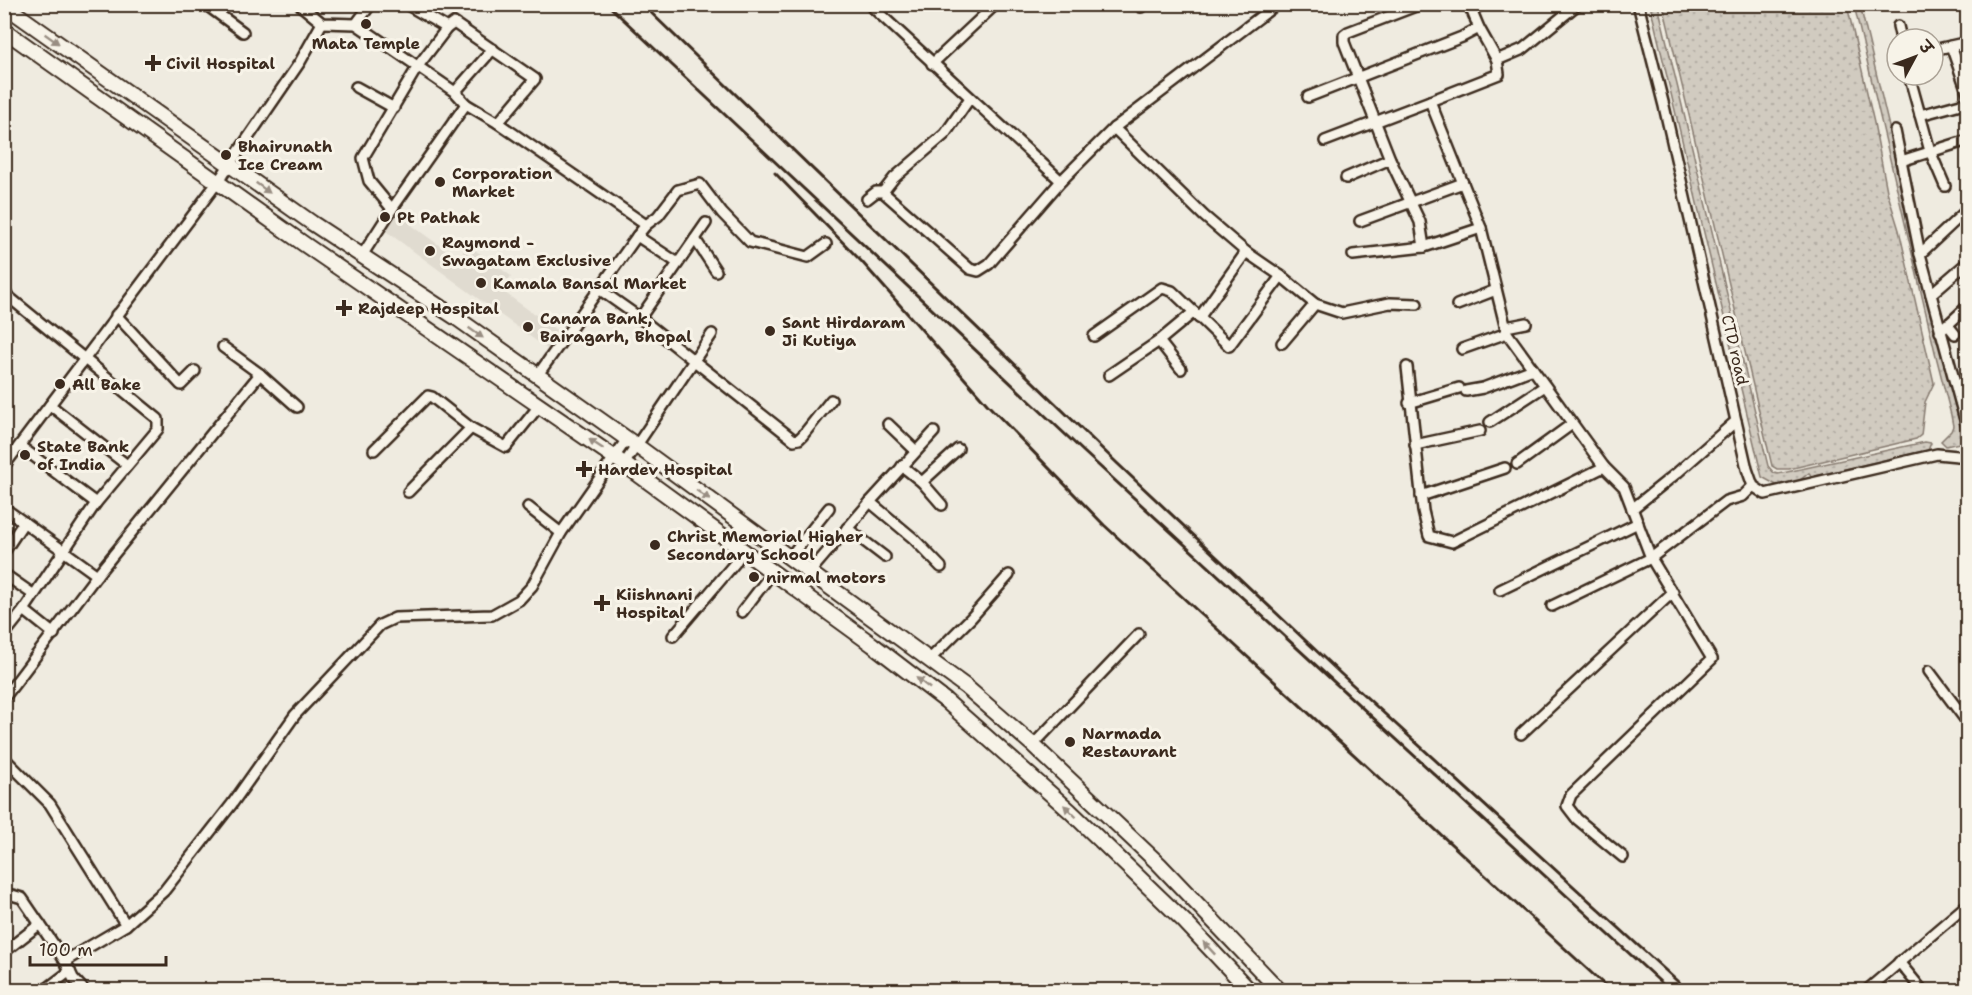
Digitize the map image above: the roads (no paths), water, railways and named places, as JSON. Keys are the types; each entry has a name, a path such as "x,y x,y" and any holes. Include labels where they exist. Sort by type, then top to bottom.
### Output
{"main road":[{"path":"4,5 361,257 458,319 965,686 1034,745 1159,864 1279,990"},
{"path":"4,30 217,183 619,460 946,701 1029,773 1184,921 1249,990"}],"street":[{"path":"205,4 243,32"},
{"path":"300,4 322,22 356,24 455,92 466,104 498,123 646,225"},
{"path":"356,24 371,4"},
{"path":"406,4 447,28"},
{"path":"869,4 1060,181"},
{"path":"932,64 996,4"},
{"path":"867,199 876,192 883,192 969,269 978,271 989,264 1060,181 1114,128 1277,4"},
{"path":"1421,4 1348,32 1344,35 1344,42 1390,159 1420,222 1424,247"},
{"path":"1326,141 1499,74 1497,60 1470,7 1483,4"},
{"path":"1497,60 1523,49 1578,4"},
{"name":"CTD road","path":"1638,4 1664,106 1747,469 1753,486"},
{"path":"5,463 217,183 300,62 322,22"},
{"path":"392,209 369,181 363,158 418,66 447,28 454,23 535,79 498,123"},
{"path":"1308,97 1462,37 1479,28"},
{"path":"1945,47 1968,42"},
{"path":"1951,46 1968,94"},
{"path":"455,92 493,49"},
{"path":"356,87 393,108"},
{"path":"1912,87 1930,151 1946,186"},
{"path":"883,192 894,178 945,134 970,98"},
{"path":"1430,101 1481,228 1506,330 1572,424 1604,466 1624,487 1651,558 1712,659 1571,795 1567,806 1577,819 1623,857"},
{"path":"1920,115 1968,102"},
{"path":"361,257 466,104"},
{"path":"1114,128 1203,216 1315,304 1342,313 1390,303 1418,304"},
{"path":"1895,131 1920,254 1968,431"},
{"path":"1901,161 1968,140"},
{"path":"1346,178 1390,159"},
{"path":"1360,221 1463,183"},
{"path":"537,376 637,236 658,216 678,190 700,184 722,213 750,242 808,257 826,243"},
{"path":"1920,254 1968,209"},
{"path":"640,318 706,224"},
{"path":"1353,255 1424,247 1481,228"},
{"path":"637,236 678,263"},
{"path":"695,239 716,271"},
{"path":"1109,375 1196,315 1246,252"},
{"path":"1931,294 1968,262"},
{"path":"1094,336 1162,288 1172,291 1229,346 1281,276"},
{"path":"598,289 640,318 794,440 803,435 831,400"},
{"path":"1457,305 1496,290"},
{"path":"4,293 158,419 158,429 96,503 24,610 4,635"},
{"path":"1282,343 1315,304"},
{"path":"1940,332 1968,306"},
{"path":"116,315 181,385 195,371"},
{"path":"1462,349 1526,323"},
{"path":"1947,324 1955,334"},
{"path":"65,961 126,925 164,891 232,804 296,715 380,625 395,618 492,615 519,600 532,586 561,533 632,443 712,334"},
{"path":"1159,341 1181,369"},
{"path":"223,347 260,374 297,407"},
{"path":"1407,367 1421,496 1429,536 1452,542 1604,466"},
{"path":"1410,403 1462,390 1483,388 1533,369"},
{"path":"4,698 98,575 260,374"},
{"path":"1490,422 1545,386"},
{"path":"374,450 428,396 471,428 506,447 539,406"},
{"path":"50,405 127,465"},
{"path":"1632,509 1736,420"},
{"path":"888,424 916,451"},
{"path":"1517,464 1572,424"},
{"path":"408,492 471,428"},
{"path":"1415,446 1480,431"},
{"path":"809,573 934,432"},
{"path":"20,446 96,503"},
{"path":"922,482 958,449"},
{"path":"1552,606 1651,558 1726,501 1743,496 1753,486 1765,494 1937,454 1968,457"},
{"path":"902,466 922,482 942,505"},
{"path":"1421,496 1505,468"},
{"path":"870,502 913,538 941,567"},
{"path":"528,507 561,533"},
{"path":"4,508 98,575"},
{"path":"789,558 829,508"},
{"path":"4,552 24,522"},
{"path":"1500,590 1638,523"},
{"path":"847,528 885,558"},
{"path":"674,636 735,563 742,551"},
{"path":"742,612 772,573"},
{"path":"930,659 1009,575"},
{"path":"4,589 8,577 34,595"},
{"path":"1521,734 1673,592"},
{"path":"24,610 54,634"},
{"path":"1034,745 1139,634"},
{"path":"1929,671 1968,723"},
{"path":"4,758 50,804 126,925"},
{"path":"4,898 12,895 22,898 65,961 73,978 84,990"},
{"path":"1867,990 1968,904"},
{"path":"4,952 40,924"},
{"path":"1899,962 1922,990"},
{"path":"45,990 70,971"}],"railway":[{"path":"607,4 1084,452 1669,990"},
{"path":"642,4 1118,464 1341,674 1687,990"},
{"path":"775,173 862,262 987,404 1104,525 1610,990"}],"place":[{"name":"Mata Temple","path":"366,24"},
{"name":"Civil Hospital","path":"153,63"},
{"name":"Bhairunath Ice Cream","path":"226,155"},
{"name":"Corporation Market","path":"440,182"},
{"name":"Pt Pathak","path":"385,217"},
{"name":"Raymond - Swagatam Exclusive","path":"430,251"},
{"name":"Kamala Bansal Market","path":"481,283"},
{"name":"Rajdeep Hospital","path":"344,308"},
{"name":"Canara Bank, Bairagarh, Bhopal","path":"528,327"},
{"name":"Sant Hirdaram Ji Kutiya","path":"770,331"},
{"name":"All Bake","path":"60,384"},
{"name":"State Bank of India","path":"25,455"},
{"name":"Hardev Hospital","path":"584,469"},
{"name":"Christ Memorial Higher Secondary School","path":"655,545"},
{"name":"nirmal motors","path":"754,577"},
{"name":"Kiishnani Hospital","path":"602,603"},
{"name":"Narmada Restaurant","path":"1070,742"}]}
